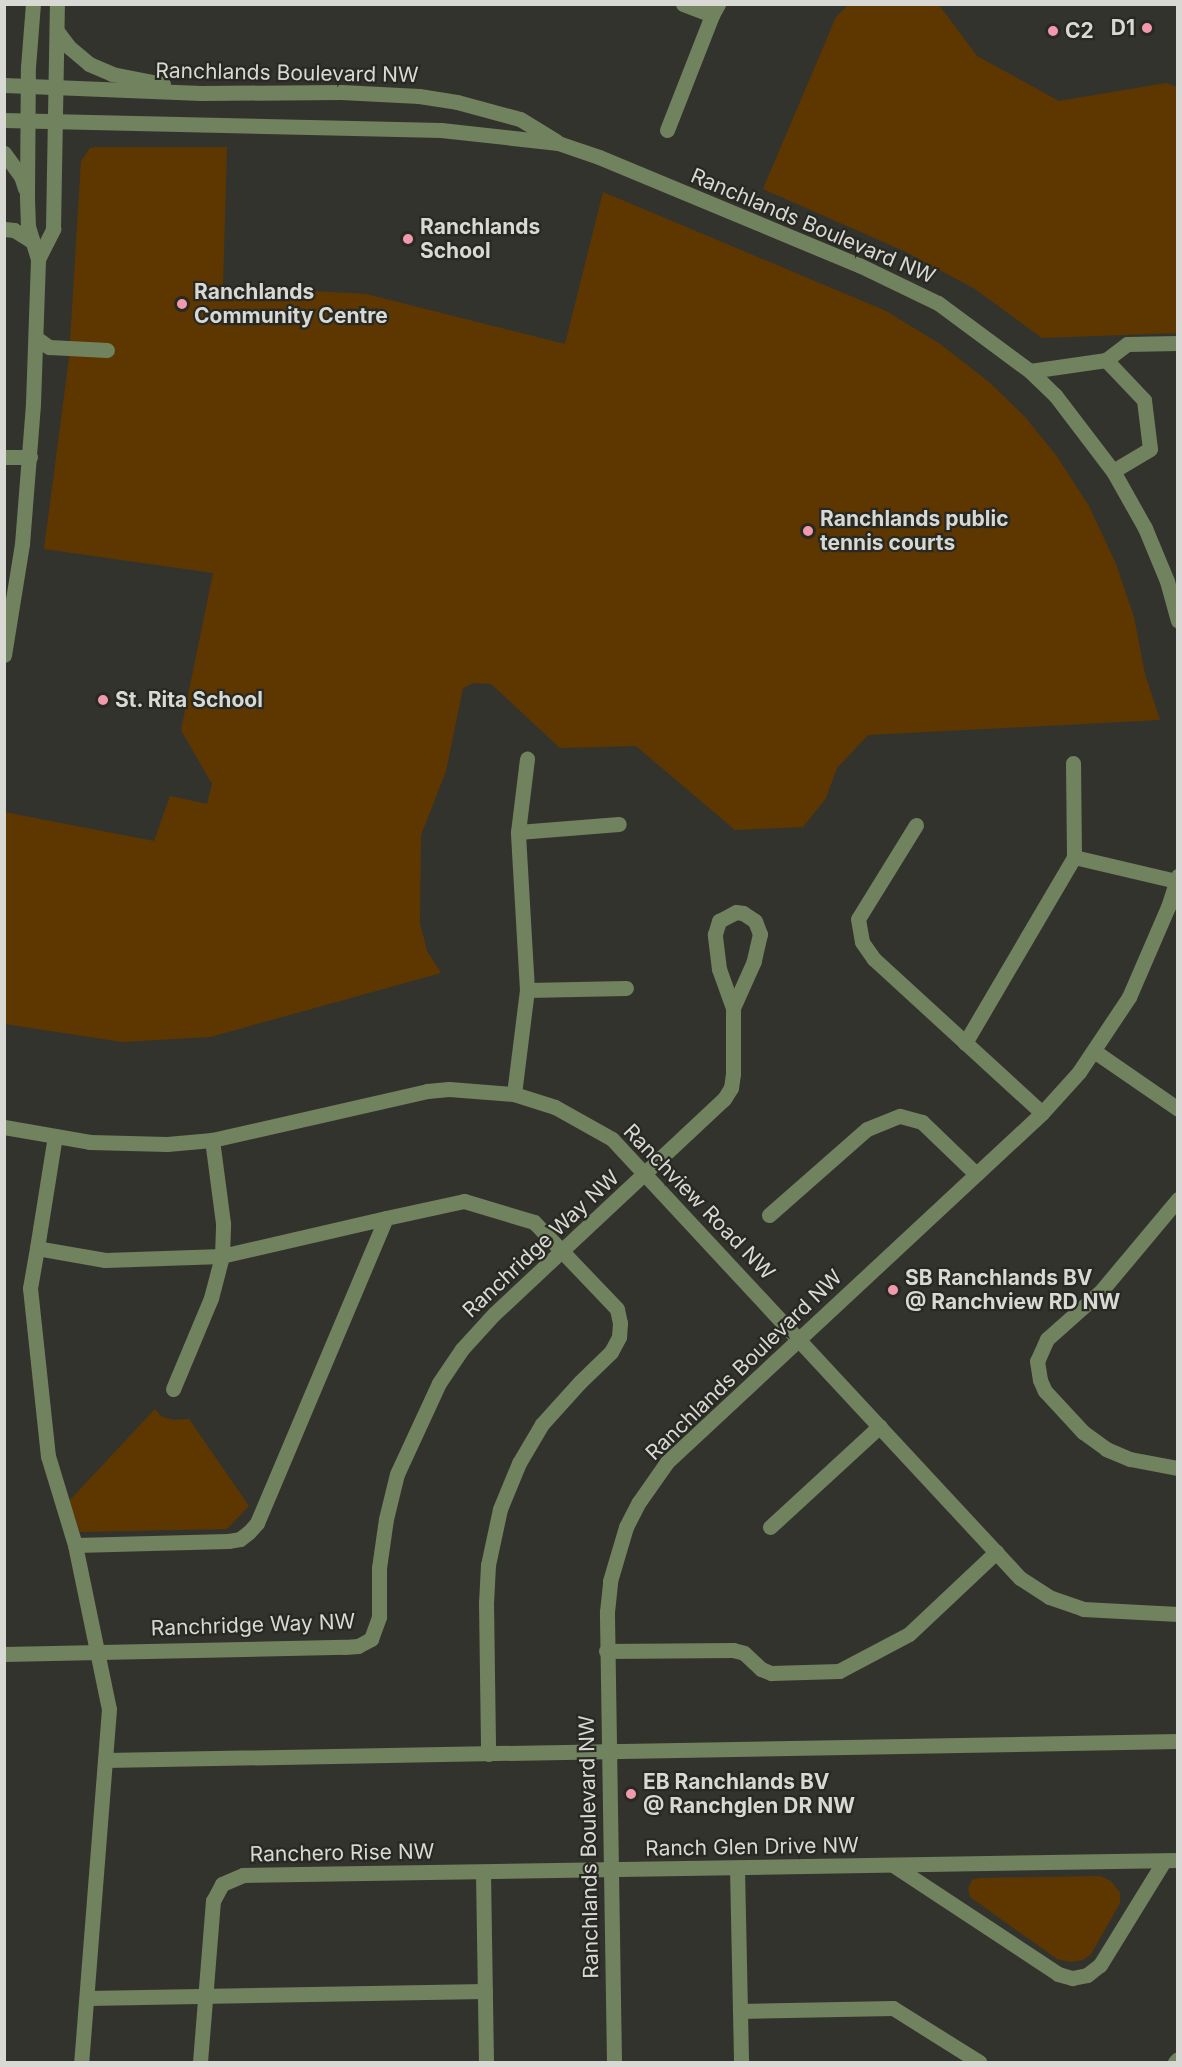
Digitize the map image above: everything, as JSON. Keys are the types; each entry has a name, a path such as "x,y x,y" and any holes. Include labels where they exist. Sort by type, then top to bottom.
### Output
{"street":[{"path":"4,655 16,590 30,457 36,338 38,259 28,227 27,196 28,86 33,4"},
{"path":"38,259 53,229 57,4"},
{"path":"667,130 715,10 683,4"},
{"path":"57,31 81,59 112,74 201,93"},
{"name":"Ranchlands Boulevard NW","path":"4,85 201,93 341,92 419,96 466,104 520,119 558,143"},
{"name":"Ranchlands Boulevard NW","path":"4,120 441,130 558,143 599,157 912,289 970,325 1030,371 1055,395 1113,471 1145,528 1167,581 1178,621"},
{"path":"4,153 21,176 27,196"},
{"path":"4,229 14,230 33,242"},
{"path":"36,338 49,347 107,350"},
{"path":"1030,371 1106,360 1127,344 1178,343"},
{"path":"1106,360 1144,400 1150,450 1113,471"},
{"path":"4,457 30,457"},
{"path":"514,1094 527,990 518,832 527,759"},
{"path":"965,1043 1074,857 1073,763"},
{"path":"518,832 619,824"},
{"path":"916,825 858,919 862,942 874,959 1042,1113"},
{"path":"1074,857 1177,878"},
{"name":"Ranchlands Boulevard NW","path":"614,2062 606,1651 609,1581 626,1527 639,1502 667,1462 1042,1113 1094,1051 1129,998 1160,929 1177,878"},
{"path":"736,912 743,913 755,921 760,934 754,961 733,1008 719,969 715,934 719,921 736,912"},
{"path":"527,990 626,988"},
{"name":"Ranchridge Way NW","path":"4,1654 345,1647 358,1646 371,1639 380,1617 379,1568 386,1519 397,1474 440,1383 462,1349 494,1314 724,1099 730,1088 733,1074 733,1008"},
{"path":"1094,1051 1178,1109"},
{"name":"Ranchview Road NW","path":"4,1127 90,1142 132,1144 212,1140 427,1091 471,1089 514,1094 555,1107 612,1139 1020,1578 1049,1597 1066,1604 1100,1611 1178,1614"},
{"path":"769,1215 867,1129 900,1116 922,1122 976,1174"},
{"path":"55,1136 30,1288 48,1456 75,1545 95,1651 109,1709 81,2062"},
{"path":"172,1389 211,1298 222,1256 223,1224 212,1140"},
{"path":"1178,1199 1101,1291 1047,1339 1037,1361 1040,1380 1045,1391 1083,1432 1106,1449 1130,1459 1178,1468"},
{"path":"37,1248 105,1260 222,1256 464,1201 534,1222 617,1309 619,1337 611,1352 542,1424 519,1463 500,1509 488,1565 486,1602 488,1754"},
{"path":"75,1545 228,1541 240,1539 249,1532 257,1523 386,1218"},
{"path":"770,1527 880,1426"},
{"path":"606,1651 733,1650 744,1653 761,1669 771,1673 838,1671 909,1634 996,1552"},
{"path":"105,1760 1178,1742"},
{"name":"Ranch Glen Drive NW","path":"611,1870 1171,1860"},
{"name":"Ranch Glen Drive NW","path":"893,1865 1058,1974 1072,1978 1088,1975 1100,1965 1171,1860"},
{"path":"737,1868 741,2062"},
{"name":"Ranchero Rise NW","path":"200,2062 213,1901 222,1884 233,1877 243,1875 611,1870"},
{"path":"483,1872 486,2062"},
{"path":"87,1998 485,1991"},
{"path":"740,2011 894,2008 979,2062"},
{"path":"1175,2062 1178,2059"}],"shaded area":[{"path":"849,4 939,5 977,56 1059,101 1166,83 1177,87 1177,333 1042,338 975,289 906,252 763,189 836,17"},
{"path":"227,147 223,286 366,294 565,344 603,192 886,311 940,344 989,382 1025,417 1056,455 1089,506 1116,564 1134,617 1145,674 1160,720 868,735 837,768 826,798 803,827 735,830 636,746 560,748 491,684 474,683 463,688 446,771 421,835 420,923 427,951 441,973 210,1037 122,1042 5,1024 4,812 154,841 170,796 207,804 212,784 181,730 213,573 44,549 69,358 81,161 90,148"},
{"path":"155,1409 162,1417 174,1420 189,1419 249,1506 227,1529 80,1532 69,1501"},
{"path":"1100,1876 1111,1881 1120,1893 1120,1903 1091,1954 1083,1960 1070,1962 1057,1959 970,1897 968,1888 972,1880 979,1878"}],"place":[{"name":"D1","path":"1147,28"},
{"name":"C2","path":"1053,31"},
{"name":"Ranchlands School","path":"408,239"},
{"name":"Ranchlands Community Centre","path":"182,304"},
{"name":"Ranchlands public tennis courts","path":"808,531"},
{"name":"St. Rita School","path":"103,700"},
{"name":"SB Ranchlands BV @ Ranchview RD NW","path":"893,1290"},
{"name":"EB Ranchlands BV @ Ranchglen DR NW","path":"631,1794"}]}
